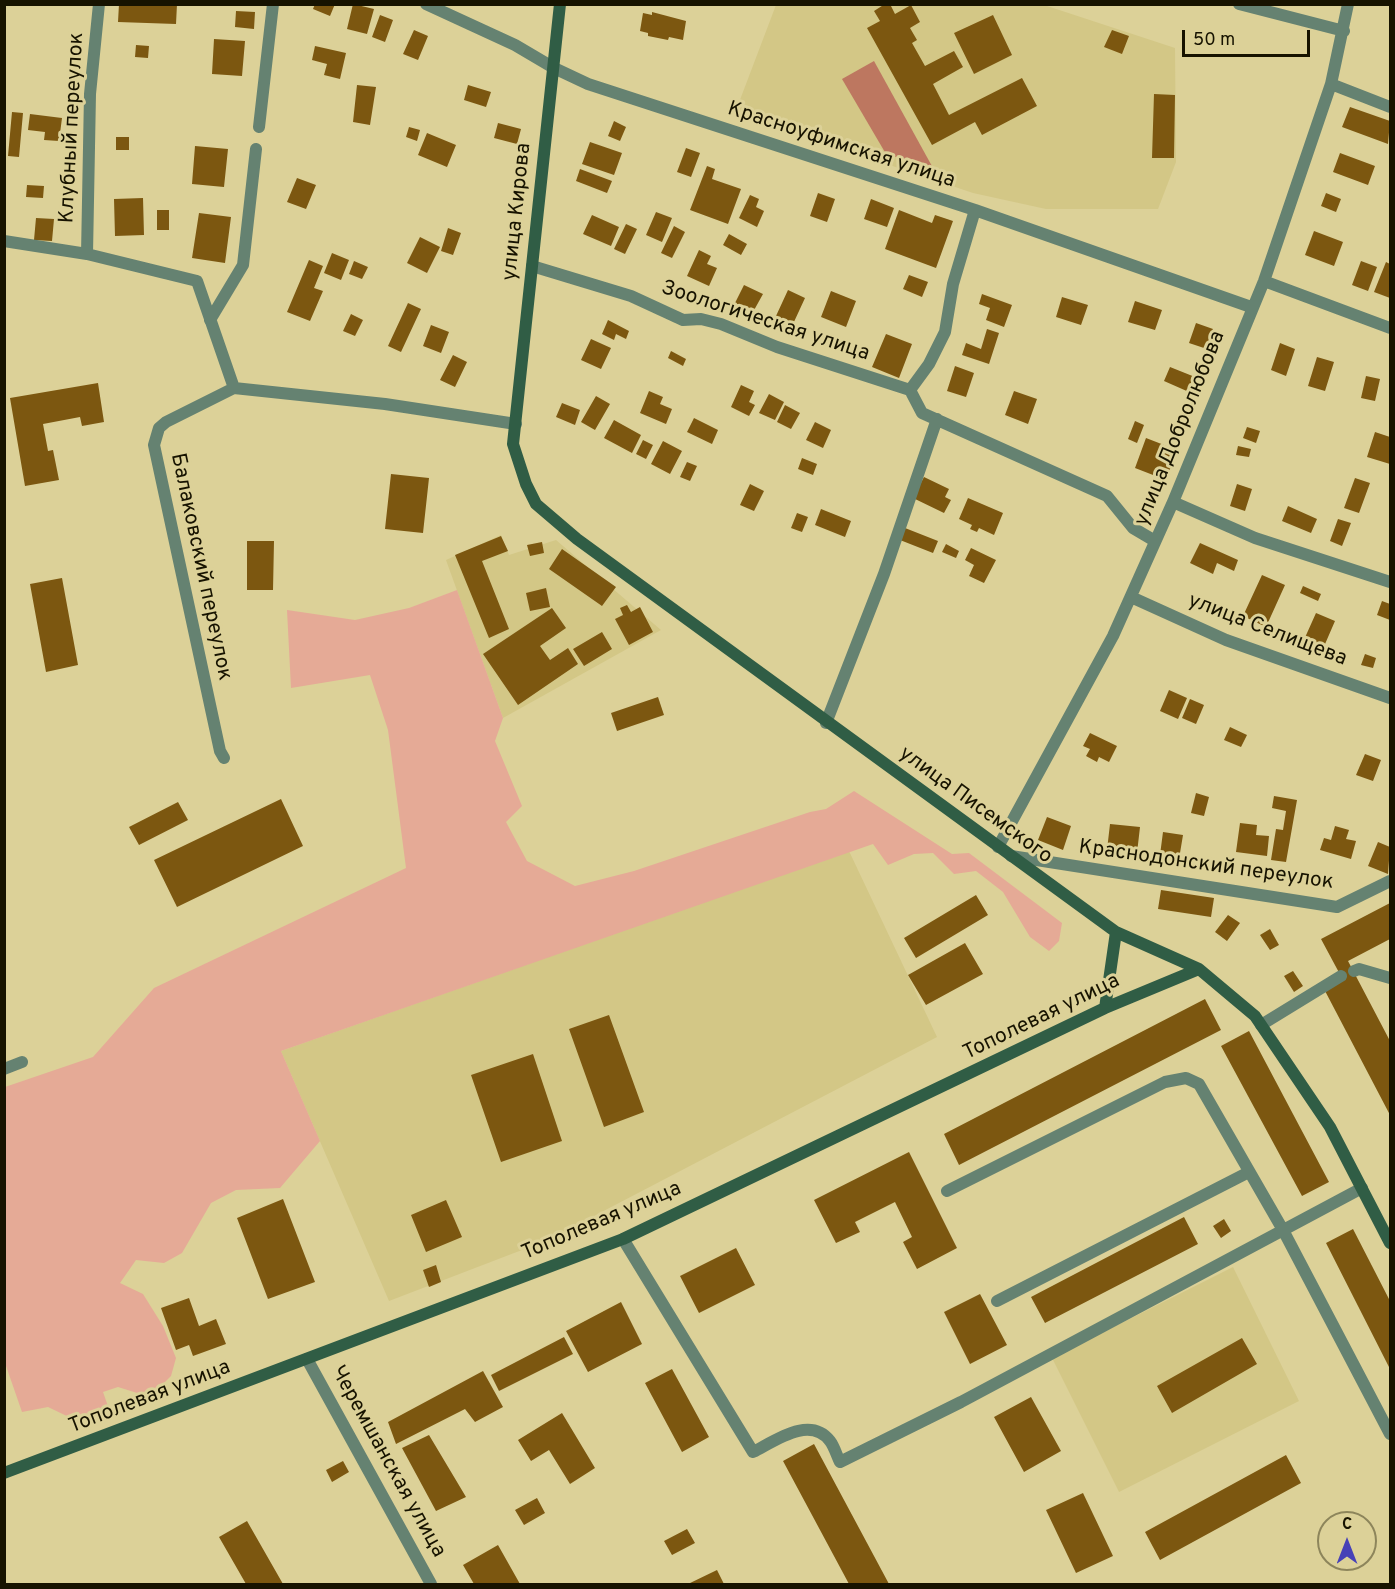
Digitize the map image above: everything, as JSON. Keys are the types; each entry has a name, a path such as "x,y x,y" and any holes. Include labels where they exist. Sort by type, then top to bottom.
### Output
{"main road":[{"name":"улица Кирова","path":"516,424 560,4"},
{"name":"улица Писемского","path":"516,424 513,444 526,484 536,504 577,539 826,723 1116,932 1199,969 1255,1016 1330,1127 1390,1243"},
{"path":"1105,1008 1116,932"},
{"name":"Тополевая улица","path":"4,1473 622,1239 1105,1008 1199,969"}],"street":[{"name":"Клубный переулок","path":"87,254 90,94 99,4"},
{"path":"259,127 273,4"},
{"name":"Красноуфимская улица","path":"426,4 515,45 554,68 588,84 975,210 1251,307"},
{"path":"1239,4 1344,31"},
{"name":"улица Добролюбова","path":"999,847 1113,636 1173,502 1251,307 1264,281 1331,84 1348,4"},
{"path":"1331,84 1390,107"},
{"path":"210,320 243,265 256,150"},
{"path":"975,210 953,284 945,332 929,364 910,390 922,413 1107,496 1133,528 1155,541"},
{"path":"4,241 87,254 197,281 234,388 385,404 516,424"},
{"name":"Зоологическая улица","path":"532,267 631,296 683,320 701,319 722,324 777,346 910,390"},
{"path":"1264,281 1390,328"},
{"name":"Балаковский переулок","path":"224,758 220,751 154,445 159,428 166,422 234,388"},
{"path":"826,723 884,574 937,419"},
{"path":"1173,502 1255,538 1390,582"},
{"name":"улица Селищева","path":"1131,597 1226,640 1390,698"},
{"name":"Краснодонский переулок","path":"1011,856 1337,907 1390,881"},
{"path":"1354,971 1359,969 1390,978"},
{"path":"1261,1025 1341,976"},
{"path":"4,1069 22,1062"},
{"path":"947,1191 1165,1082 1186,1078 1199,1084 1283,1230 1390,1434"},
{"path":"997,1301 1249,1172"},
{"path":"622,1239 753,1452 801,1429 814,1430 830,1440 840,1462 961,1402 1362,1188"},
{"name":"Черемшанская улица","path":"307,1359 431,1584"}],"shaded area":[{"path":"776,5 1044,5 1175,48 1176,162 1158,209 1046,209 973,193 735,113"},
{"path":"874,61 933,168 886,154 842,79"},
{"path":"501,535 509,555 556,540 661,630 503,718 446,560"},
{"path":"457,590 503,718 495,741 522,806 506,822 527,861 575,886 634,871 810,812 826,809 854,791 952,854 969,853 1062,923 1059,941 1049,951 1030,937 1003,892 976,871 954,874 933,853 914,854 888,865 873,844 281,1051 320,1141 280,1188 236,1190 211,1203 182,1253 164,1263 136,1260 120,1283 143,1294 163,1326 176,1358 171,1376 150,1397 118,1387 103,1392 110,1412 94,1422 73,1419 48,1407 22,1412 5,1363 5,1087 93,1057 154,988 406,868 388,730 370,675 291,688 287,610 355,620 409,608"},
{"path":"849,851 937,1037 548,1240 389,1301 281,1051"},
{"path":"1233,1267 1299,1401 1119,1492 1052,1358"}],"building":[{"path":"119,4 177,4 176,24 118,22"},
{"path":"315,4 335,4 330,16 313,9"},
{"path":"353,4 374,9 367,34 347,29"},
{"path":"885,4 890,4 895,14 911,5 920,22 910,28 917,40 912,43 925,66 954,51 963,67 933,84 949,115 1022,78 1037,106 982,135 975,122 932,145 867,28 880,21 874,11"},
{"path":"236,11 255,12 254,29 235,27"},
{"path":"652,12 686,21 683,40 648,36 648,33 640,31 643,13 652,15"},
{"path":"380,15 393,20 385,42 372,37"},
{"path":"993,15 1012,55 974,74 954,33"},
{"path":"414,30 428,36 418,60 403,54"},
{"path":"1112,30 1129,36 1122,54 1104,47"},
{"path":"214,39 245,41 242,76 212,74"},
{"path":"136,45 149,46 148,58 135,57"},
{"path":"315,46 346,53 340,79 324,75 327,64 312,60"},
{"path":"357,85 376,87 370,125 353,122"},
{"path":"468,85 491,92 486,107 464,100"},
{"path":"1154,94 1175,95 1174,158 1152,158"},
{"path":"1350,107 1390,121 1388,144 1342,127"},
{"path":"12,112 23,113 19,157 8,156"},
{"path":"30,114 62,118 59,141 44,140 45,132 28,130"},
{"path":"614,121 626,127 620,141 608,136"},
{"path":"498,123 521,129 517,144 494,138"},
{"path":"409,127 420,130 417,141 406,137"},
{"path":"427,133 456,145 447,167 418,155"},
{"path":"116,137 129,137 129,150 116,150"},
{"path":"590,142 622,153 614,175 582,164"},
{"path":"195,146 228,149 224,187 192,184"},
{"path":"686,148 700,153 691,177 677,172"},
{"path":"1340,153 1375,166 1368,185 1333,172"},
{"path":"707,166 715,169 712,179 741,189 728,224 690,210"},
{"path":"580,169 612,181 607,193 576,181"},
{"path":"297,178 316,185 306,209 287,202"},
{"path":"27,185 44,186 43,198 26,197"},
{"path":"818,193 835,199 827,222 810,216"},
{"path":"1326,193 1341,199 1336,212 1321,206"},
{"path":"750,195 759,199 756,207 764,211 757,227 739,218"},
{"path":"143,198 144,235 115,236 114,199"},
{"path":"871,199 894,208 887,227 864,219"},
{"path":"157,210 169,210 169,230 157,230"},
{"path":"899,210 932,223 935,215 953,221 936,268 885,249"},
{"path":"656,212 672,218 662,242 646,235"},
{"path":"199,213 231,217 225,263 192,258"},
{"path":"592,215 619,227 611,246 583,234"},
{"path":"36,218 54,219 52,241 34,240"},
{"path":"626,224 637,229 625,254 614,249"},
{"path":"674,226 685,232 672,258 661,253"},
{"path":"448,228 461,233 453,255 441,251"},
{"path":"1314,231 1343,242 1334,266 1305,255"},
{"path":"729,234 747,244 741,255 723,245"},
{"path":"420,237 440,247 427,273 407,263"},
{"path":"699,250 711,256 707,264 717,268 709,286 687,276"},
{"path":"332,253 349,260 341,280 324,273"},
{"path":"309,260 323,266 314,288 323,291 310,321 287,312"},
{"path":"354,261 368,267 362,279 349,274"},
{"path":"1361,261 1377,267 1368,291 1352,285"},
{"path":"1386,262 1390,264 1390,298 1374,292"},
{"path":"909,275 928,282 922,297 903,289"},
{"path":"744,285 763,294 753,312 735,303"},
{"path":"788,290 805,298 793,324 776,316"},
{"path":"831,291 856,301 846,327 821,317"},
{"path":"982,294 1012,305 1004,327 986,320 990,308 979,304"},
{"path":"1062,297 1088,305 1081,325 1056,317"},
{"path":"1135,301 1162,310 1155,330 1128,322"},
{"path":"408,303 421,309 401,352 388,346"},
{"path":"351,314 363,320 355,336 343,331"},
{"path":"608,320 629,331 626,339 616,334 614,340 602,334"},
{"path":"1196,323 1213,329 1207,349 1189,343"},
{"path":"431,325 449,332 441,353 423,346"},
{"path":"987,329 999,333 989,364 962,355 966,343 981,349"},
{"path":"886,334 912,344 899,378 872,367"},
{"path":"591,339 611,348 601,369 581,360"},
{"path":"1280,343 1295,349 1286,376 1271,370"},
{"path":"671,351 686,359 683,366 668,358"},
{"path":"453,355 467,362 455,387 440,380"},
{"path":"1317,357 1334,362 1325,391 1308,386"},
{"path":"955,366 974,373 966,397 947,391"},
{"path":"1170,367 1195,377 1189,392 1164,381"},
{"path":"1366,376 1380,379 1375,401 1361,398"},
{"path":"98,383 104,422 82,426 80,417 43,424 48,451 53,450 59,480 25,486 10,398"},
{"path":"741,385 754,391 749,402 755,405 749,416 731,407"},
{"path":"649,391 663,397 660,404 672,409 666,424 640,413"},
{"path":"1014,391 1037,399 1028,424 1005,415"},
{"path":"769,394 784,402 775,420 759,413"},
{"path":"596,396 610,404 595,430 581,422"},
{"path":"562,403 580,410 575,425 556,417"},
{"path":"785,405 800,413 791,429 777,422"},
{"path":"694,418 718,430 712,444 687,432"},
{"path":"614,420 641,435 632,453 604,438"},
{"path":"1135,421 1144,425 1137,443 1128,439"},
{"path":"815,422 831,430 823,448 806,440"},
{"path":"1247,427 1260,431 1256,443 1243,438"},
{"path":"1375,432 1390,437 1390,464 1367,457"},
{"path":"1146,438 1177,450 1166,480 1135,468"},
{"path":"643,440 653,445 646,459 636,454"},
{"path":"663,441 682,451 670,474 651,464"},
{"path":"1238,446 1251,449 1249,457 1236,455"},
{"path":"802,458 817,464 813,475 798,469"},
{"path":"687,462 697,466 690,481 680,477"},
{"path":"391,474 429,478 423,533 385,529"},
{"path":"924,477 949,489 945,497 951,500 944,513 913,498"},
{"path":"1355,478 1370,483 1359,513 1344,508"},
{"path":"750,484 764,491 754,511 740,505"},
{"path":"1237,484 1252,489 1245,511 1230,506"},
{"path":"968,498 1003,513 994,535 979,528 977,532 970,529 972,525 959,519"},
{"path":"1288,506 1317,519 1311,533 1282,521"},
{"path":"821,509 851,521 845,537 815,525"},
{"path":"797,513 808,517 802,532 791,528"},
{"path":"1338,519 1351,523 1342,546 1330,541"},
{"path":"905,528 938,541 933,553 900,540"},
{"path":"501,536 508,551 482,561 509,629 489,638 455,555"},
{"path":"247,541 274,541 273,590 247,590"},
{"path":"542,542 544,553 530,556 527,545"},
{"path":"1200,543 1238,560 1234,571 1217,563 1213,574 1190,563"},
{"path":"946,544 959,551 956,558 942,552"},
{"path":"971,548 996,560 984,583 969,576 974,565 965,560"},
{"path":"562,549 616,587 602,606 549,569"},
{"path":"1262,575 1285,585 1266,627 1243,616"},
{"path":"62,578 78,665 46,672 30,584"},
{"path":"1303,586 1321,594 1318,601 1300,593"},
{"path":"546,588 550,607 530,611 526,593"},
{"path":"1382,601 1390,604 1390,620 1377,615"},
{"path":"627,605 631,612 640,607 653,632 629,645 615,619 623,615 620,608"},
{"path":"552,608 566,628 540,646 550,660 568,648 578,664 518,705 483,654"},
{"path":"1316,613 1335,621 1322,651 1303,642"},
{"path":"602,632 612,649 584,666 573,649"},
{"path":"1365,654 1376,658 1373,668 1361,665"},
{"path":"1169,690 1187,698 1178,719 1160,711"},
{"path":"658,697 664,715 617,731 611,713"},
{"path":"1190,699 1204,705 1196,724 1182,718"},
{"path":"1230,727 1247,735 1241,747 1224,740"},
{"path":"1090,733 1117,746 1109,762 1099,757 1097,762 1086,756 1090,749 1083,746"},
{"path":"1365,754 1381,760 1373,781 1356,775"},
{"path":"1196,793 1209,797 1204,816 1191,813"},
{"path":"1274,796 1297,800 1286,862 1271,860 1276,829 1283,830 1286,811 1272,808"},
{"path":"281,799 303,846 177,907 154,860"},
{"path":"178,802 188,820 139,845 129,827"},
{"path":"1047,817 1071,826 1063,850 1038,840"},
{"path":"1240,823 1257,825 1256,835 1269,836 1267,856 1236,852"},
{"path":"1110,824 1140,827 1137,853 1107,850"},
{"path":"1335,826 1349,830 1346,839 1356,841 1351,859 1320,850 1324,838 1331,840"},
{"path":"1163,832 1183,835 1179,859 1160,855"},
{"path":"1378,842 1390,847 1388,874 1368,866"},
{"path":"1161,890 1214,898 1211,917 1158,909"},
{"path":"976,895 988,915 916,958 904,938"},
{"path":"1390,903 1390,939 1348,961 1390,1041 1390,1115 1324,989 1343,980 1321,939"},
{"path":"1228,915 1240,923 1227,941 1215,932"},
{"path":"1270,929 1279,945 1270,950 1260,935"},
{"path":"965,943 983,974 926,1005 908,975"},
{"path":"1293,971 1303,986 1294,992 1284,976"},
{"path":"1205,999 1221,1030 959,1165 944,1134"},
{"path":"609,1015 644,1112 604,1127 569,1029"},
{"path":"1249,1031 1329,1182 1302,1196 1221,1046"},
{"path":"533,1054 562,1141 501,1162 471,1075"},
{"path":"909,1152 957,1248 917,1269 903,1242 912,1237 895,1202 855,1222 860,1232 836,1243 814,1200"},
{"path":"283,1199 315,1282 268,1299 237,1218"},
{"path":"446,1200 462,1237 426,1252 411,1215"},
{"path":"1184,1217 1198,1244 1045,1323 1031,1297"},
{"path":"1224,1219 1231,1231 1221,1238 1213,1226"},
{"path":"1353,1229 1390,1301 1390,1369 1326,1243"},
{"path":"736,1248 755,1285 699,1313 680,1276"},
{"path":"436,1265 441,1282 429,1287 423,1270"},
{"path":"980,1294 1007,1345 970,1364 944,1312"},
{"path":"189,1298 199,1326 216,1319 226,1344 193,1356 189,1345 176,1350 161,1308"},
{"path":"621,1302 642,1344 588,1372 566,1331"},
{"path":"564,1337 573,1354 499,1391 491,1375"},
{"path":"1242,1338 1257,1364 1172,1413 1157,1386"},
{"path":"672,1369 709,1437 682,1452 645,1383"},
{"path":"483,1371 503,1407 475,1422 465,1409 396,1444 388,1422"},
{"path":"1031,1397 1061,1451 1024,1472 994,1417"},
{"path":"562,1413 595,1468 570,1484 549,1450 531,1461 518,1440"},
{"path":"429,1435 466,1497 436,1511 402,1448"},
{"path":"814,1444 889,1584 849,1584 783,1461"},
{"path":"1286,1455 1301,1483 1160,1560 1145,1532"},
{"path":"343,1461 349,1472 332,1482 326,1470"},
{"path":"1083,1493 1113,1556 1076,1573 1046,1510"},
{"path":"537,1498 545,1513 524,1525 515,1510"},
{"path":"247,1521 283,1584 246,1584 219,1537"},
{"path":"687,1529 695,1543 672,1555 664,1541"},
{"path":"498,1545 520,1584 474,1584 463,1565"},
{"path":"717,1570 724,1584 688,1584"}]}
